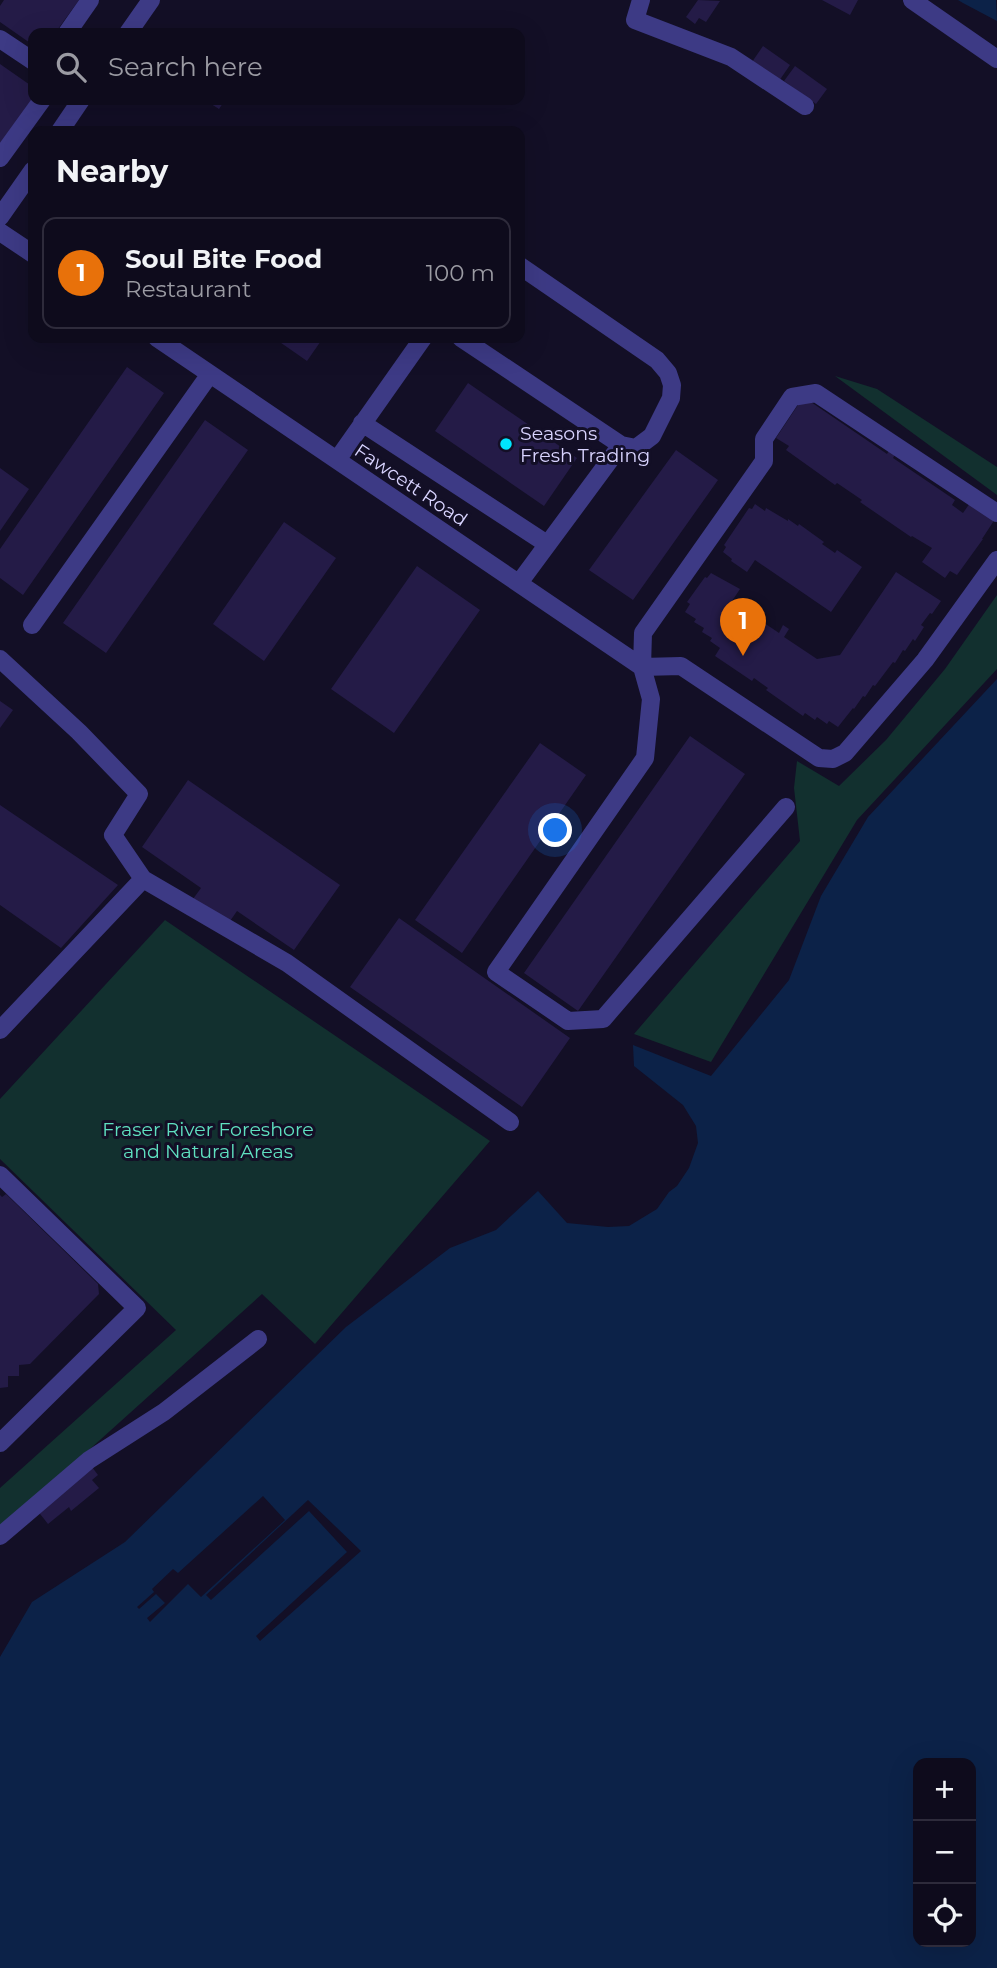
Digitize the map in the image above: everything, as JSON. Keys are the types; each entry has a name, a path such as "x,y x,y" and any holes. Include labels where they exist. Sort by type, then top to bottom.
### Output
{"street":[{"path":"70,28 90,0"},
{"path":"131,28 151,0"},
{"path":"641,0 635,20 731,57 805,106"},
{"path":"912,0 997,60"},
{"path":"0,39 28,58"},
{"path":"0,158 38,105"},
{"path":"63,126 76,105"},
{"path":"0,217 28,177"},
{"path":"0,232 28,251"},
{"path":"468,343 621,445 636,448 652,436 671,398 672,385 668,373 657,360 525,268"},
{"name":"Fawcett Road","path":"164,343 642,667"},
{"path":"337,460 419,343"},
{"path":"32,625 210,374"},
{"path":"786,807 603,1018 568,1021 496,972 645,758 651,699 642,667 643,633 764,461 764,439 792,397 816,393 997,513"},
{"path":"362,423 547,544"},
{"path":"519,583 621,445"},
{"path":"642,667 681,666 819,758 832,759 845,753 925,660 997,560"},
{"path":"0,659 79,732 139,794 113,835 144,879 287,963 510,1122"},
{"path":"0,1030 144,879"},
{"path":"0,1175 137,1308 0,1443"},
{"path":"0,1536 89,1460 164,1412 258,1339"}],"green space":[{"path":"835,376 877,389 997,467 997,495"},
{"path":"997,595 997,669 857,820 711,1062 634,1034 800,841 794,788 797,761 839,786 886,740 945,669"},
{"name":"Fraser River Foreshore and Natural Areas","path":"165,920 490,1141 315,1344 262,1294 0,1530 0,1488 176,1330 0,1159 0,1099"}],"water":[{"path":"958,0 996,0 997,21 963,3"},
{"path":"997,679 997,1968 0,1968 0,1657 32,1602 125,1542 346,1327 450,1248 496,1230 538,1191 567,1223 629,1226 657,1209 689,1168 698,1143 696,1126 683,1105 634,1066 633,1045 711,1076 789,980 821,896 868,817"}],"pier":[{"path":"263,1496 285,1520 201,1597 188,1584 150,1622 147,1618 165,1603 156,1594 139,1609 137,1607 154,1592 152,1589 173,1569 178,1573"},
{"path":"308,1500 361,1551 260,1641 256,1636 347,1552 309,1511 211,1600 206,1595"}],"building":[{"path":"4,0 79,0 59,28 28,28 28,42 0,22 0,6"},
{"path":"698,0 720,1 706,22 699,18 695,24 686,17"},
{"path":"822,0 858,0 850,15"},
{"path":"763,46 790,65 779,81 752,62"},
{"path":"0,64 28,84 30,105 4,146 0,143"},
{"path":"795,66 827,89 816,104 784,81"},
{"path":"281,343 320,343 307,361"},
{"path":"127,367 164,393 23,595 0,578 0,549"},
{"name":"Seasons Fresh Trading","path":"468,383 577,458 544,506 435,431"},
{"path":"808,400 887,454 890,448 896,453 893,458 955,500 952,505 963,513 970,503 995,519 957,575 950,571 945,578 922,562 932,548 911,537 860,502 862,500 837,483 835,485 786,450 789,446 776,438 800,402"},
{"path":"205,420 248,450 106,653 63,623"},
{"path":"676,450 718,480 633,600 589,570"},
{"path":"0,468 29,489 0,531"},
{"path":"755,504 798,526 799,524 835,553 837,550 862,567 831,612 755,560 747,572 723,552 726,547 724,545 749,508 752,509"},
{"path":"284,522 336,558 264,661 213,624"},
{"path":"417,566 480,610 394,733 331,689"},
{"path":"896,572 941,601 921,625 924,627 915,641 913,639 905,651 903,650 895,663 893,662 838,727 817,717 815,720 805,713 803,716 766,690 768,688 754,678 752,681 715,656 720,648 710,641 712,638 702,632 704,628 694,622 696,619 685,612 690,604 687,602 711,573 740,589 732,601 779,633 783,625 789,629 784,637 817,659 840,655"},
{"path":"0,701 13,710 0,728"},
{"path":"690,736 745,774 578,1011 524,973"},
{"path":"540,743 586,775 462,953 415,920"},
{"path":"188,780 340,885 294,950 237,911 228,924 193,899 201,888 142,847"},
{"path":"0,805 118,885 61,948 0,905"},
{"path":"399,918 570,1038 522,1107 350,987"},
{"path":"6,1194 98,1284 99,1294 30,1364 19,1365 19,1376 8,1376 8,1387 0,1388 0,1195 2,1197"},
{"path":"92,1467 98,1475 92,1480 99,1488 71,1511 69,1507 48,1524 37,1510"}],"place":[{"name":"Seasons Fresh Trading","path":"506,444"},
{"name":"Soul Bite Food","path":"743,656"}]}
